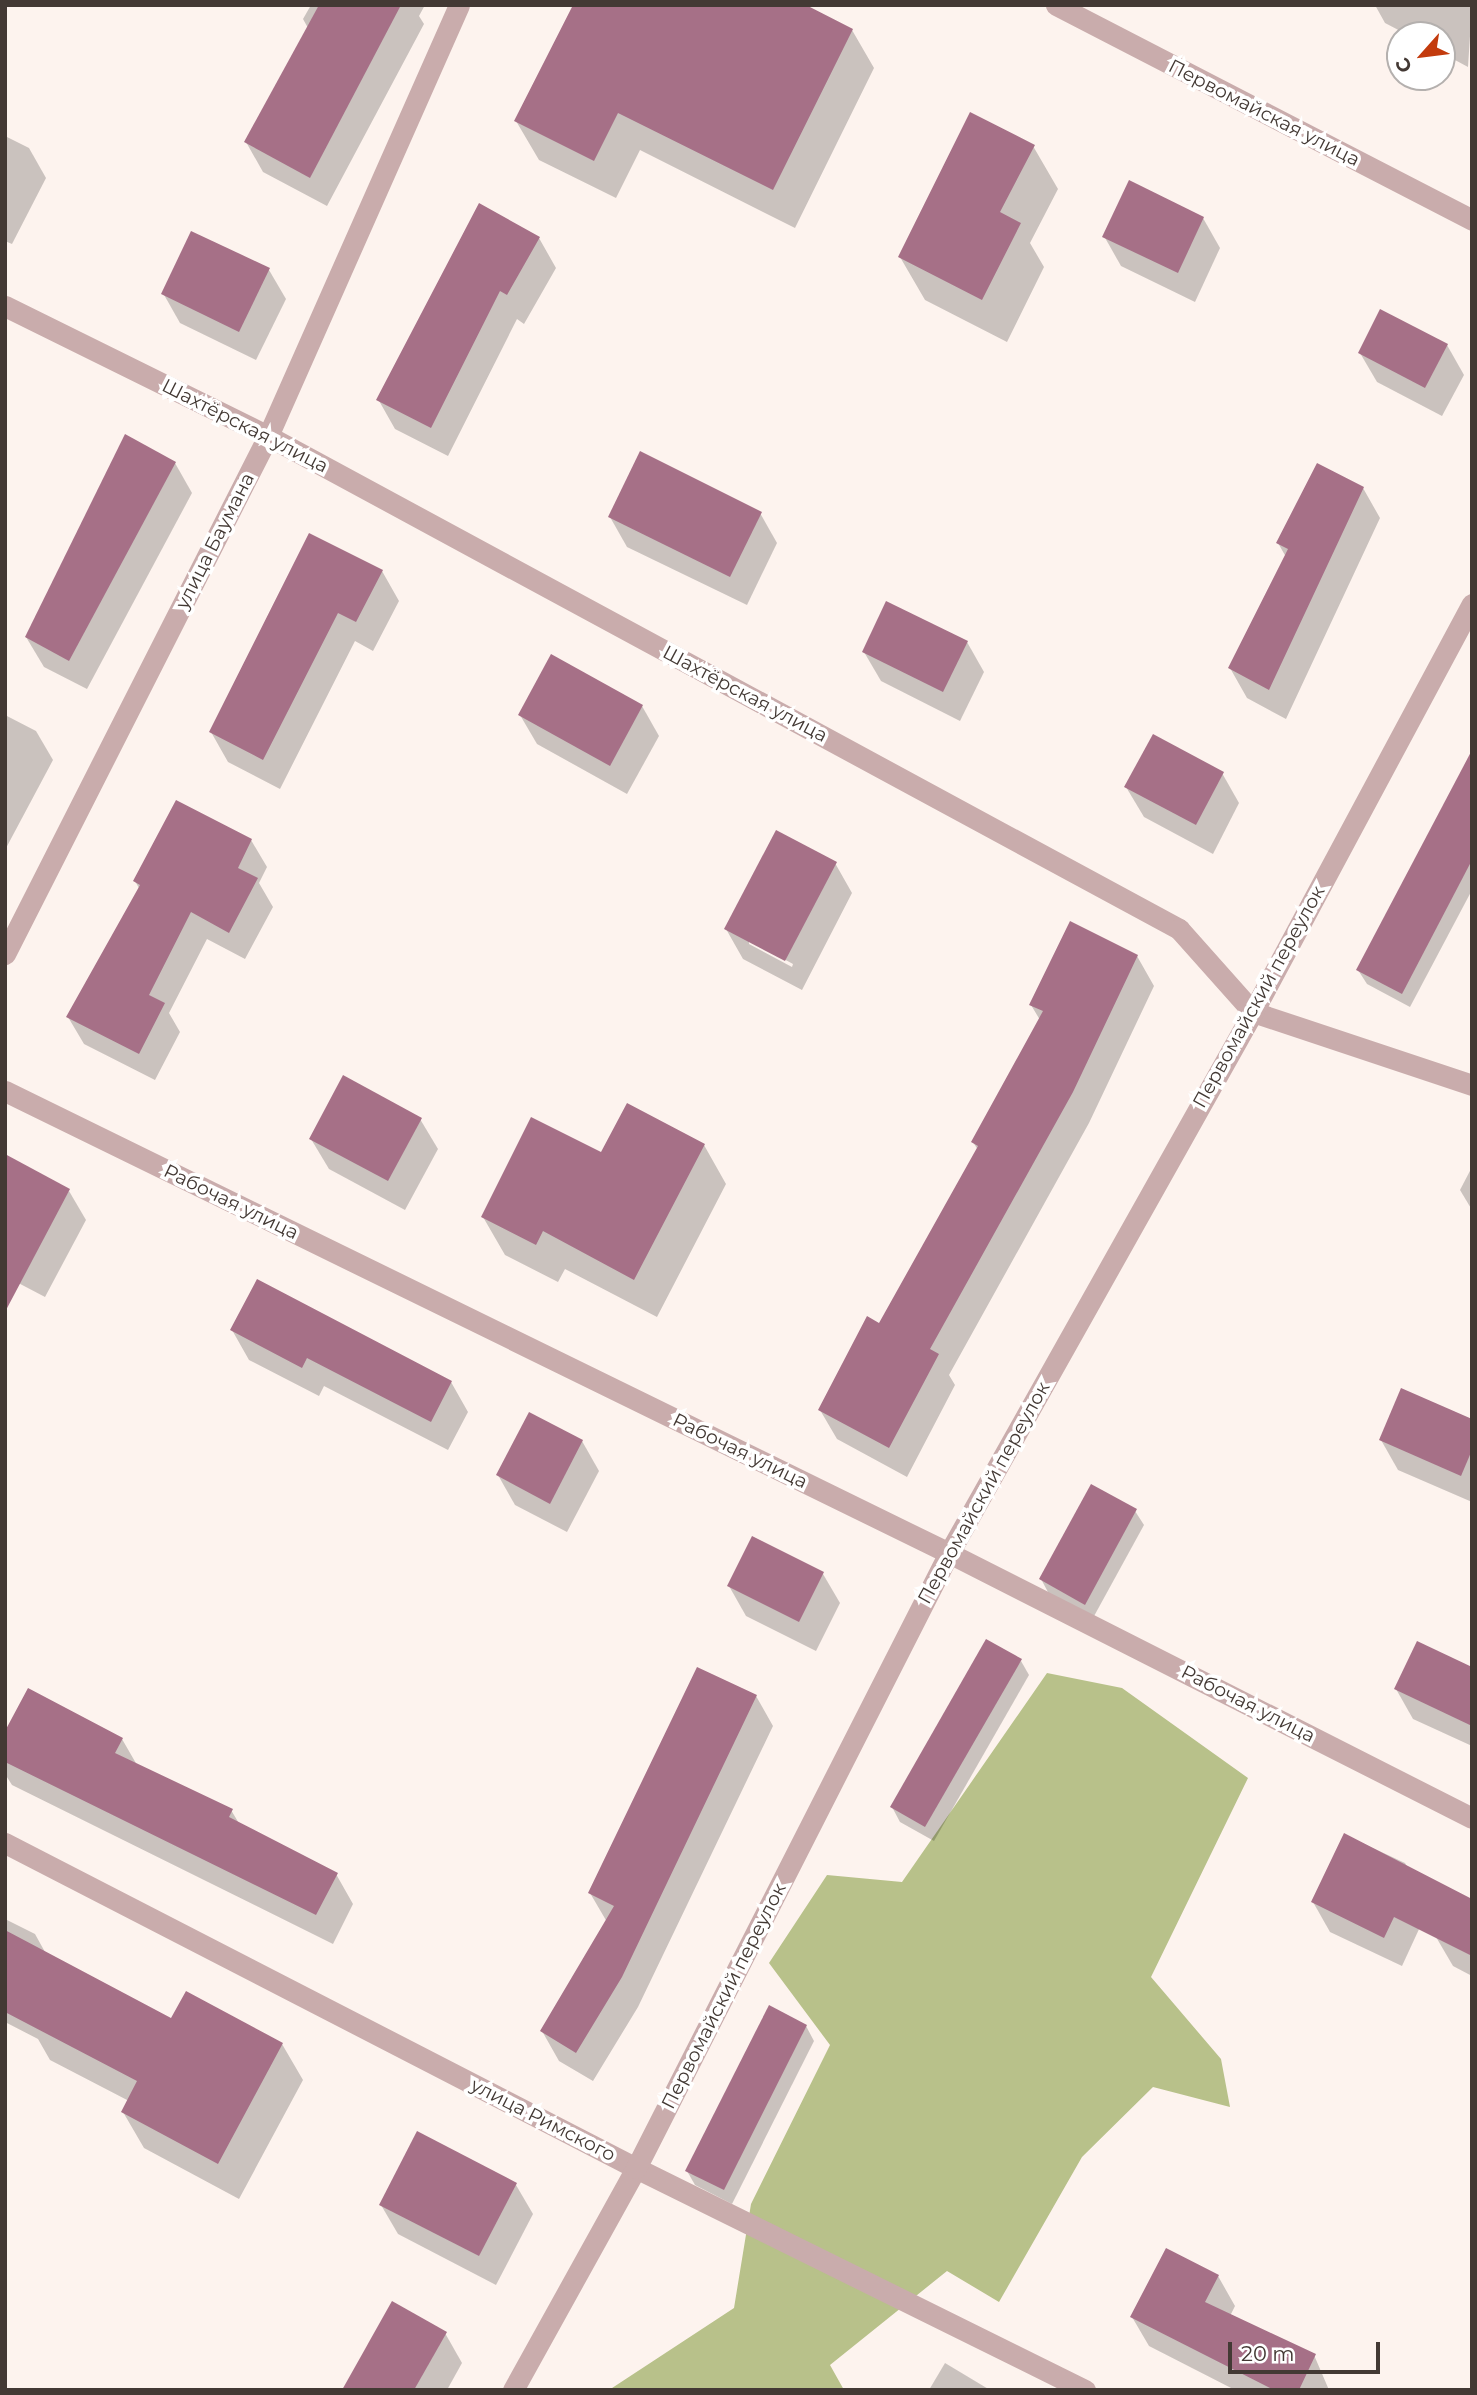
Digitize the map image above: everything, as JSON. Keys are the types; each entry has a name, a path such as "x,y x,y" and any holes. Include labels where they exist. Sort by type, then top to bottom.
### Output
{"street":[{"name":"улица Баумана","path":"5,954 268,436 459,5"},
{"name":"Первомайская улица","path":"1056,5 1472,220"},
{"name":"Шахтёрская улица","path":"5,306 268,436 1179,929 1253,1012 1472,1085"},
{"name":"Первомайский переулок","path":"513,2390 636,2168 949,1553 1253,1012 1472,604"},
{"name":"Рабочая улица","path":"5,1091 949,1553 1472,1818"},
{"name":"улица Римского","path":"5,1843 636,2168 1084,2390"}],"green space":[{"path":"1047,1673 1122,1688 1248,1778 1151,1977 1221,2059 1230,2107 1153,2087 1082,2157 999,2302 947,2271 830,2365 844,2390 609,2390 734,2308 751,2204 830,2045 769,1963 827,1875 902,1882"}],"building":[{"path":"319,5 401,5 310,178 244,142"},
{"path":"573,5 806,5 853,29 773,190 618,113 594,161 514,121"},
{"path":"970,112 1035,145 1000,212 1021,223 982,300 898,257"},
{"path":"1129,180 1204,217 1178,273 1102,237"},
{"path":"479,203 540,237 507,295 500,291 431,428 376,400"},
{"path":"191,231 270,268 239,332 161,294"},
{"path":"1380,309 1448,344 1425,388 1358,353"},
{"path":"125,434 176,462 69,661 25,637"},
{"path":"640,451 762,512 730,577 608,517"},
{"path":"1317,463 1364,487 1269,690 1228,668 1288,549 1276,543"},
{"path":"309,533 383,570 356,622 338,613 263,760 209,732"},
{"path":"886,601 968,641 943,692 862,652"},
{"path":"551,654 643,705 610,766 518,715"},
{"path":"1153,734 1224,772 1196,825 1124,787"},
{"path":"1472,750 1472,860 1402,994 1356,970"},
{"path":"176,800 252,839 238,868 258,878 229,933 191,912 149,995 165,1003 139,1054 66,1017 140,885 133,881"},
{"path":"776,830 837,862 785,961 724,929"},
{"path":"1070,921 1138,955 1073,1092 930,1349 939,1354 889,1448 818,1410 867,1316 879,1323 978,1146 971,1142 1043,1011 1029,1005"},
{"path":"343,1075 422,1118 388,1181 309,1139"},
{"path":"627,1103 705,1144 634,1280 543,1231 536,1245 481,1217 531,1117 601,1152"},
{"path":"5,1154 70,1189 5,1312"},
{"path":"257,1279 452,1381 431,1422 307,1358 302,1368 230,1330"},
{"path":"1401,1388 1472,1419 1472,1450 1461,1476 1379,1440"},
{"path":"529,1412 583,1440 550,1504 496,1475"},
{"path":"1091,1484 1137,1509 1085,1605 1039,1579"},
{"path":"752,1536 824,1572 799,1622 727,1586"},
{"path":"986,1639 1022,1659 925,1827 890,1807"},
{"path":"1417,1641 1472,1667 1472,1726 1394,1689"},
{"path":"697,1667 757,1695 622,1977 576,2053 540,2031 614,1906 588,1893"},
{"path":"28,1688 123,1738 115,1753 233,1809 229,1817 338,1873 316,1915 5,1762 5,1731"},
{"path":"1344,1833 1472,1899 1472,1956 1394,1917 1384,1938 1311,1902"},
{"path":"5,1930 171,2018 186,1991 283,2043 218,2164 121,2112 137,2081 5,2012"},
{"path":"769,2005 807,2025 724,2190 685,2171"},
{"path":"417,2131 517,2183 479,2256 379,2205"},
{"path":"1166,2248 1219,2275 1205,2302 1316,2354 1299,2390 1274,2390 1130,2317"},
{"path":"392,2301 447,2332 414,2390 342,2390"}]}
